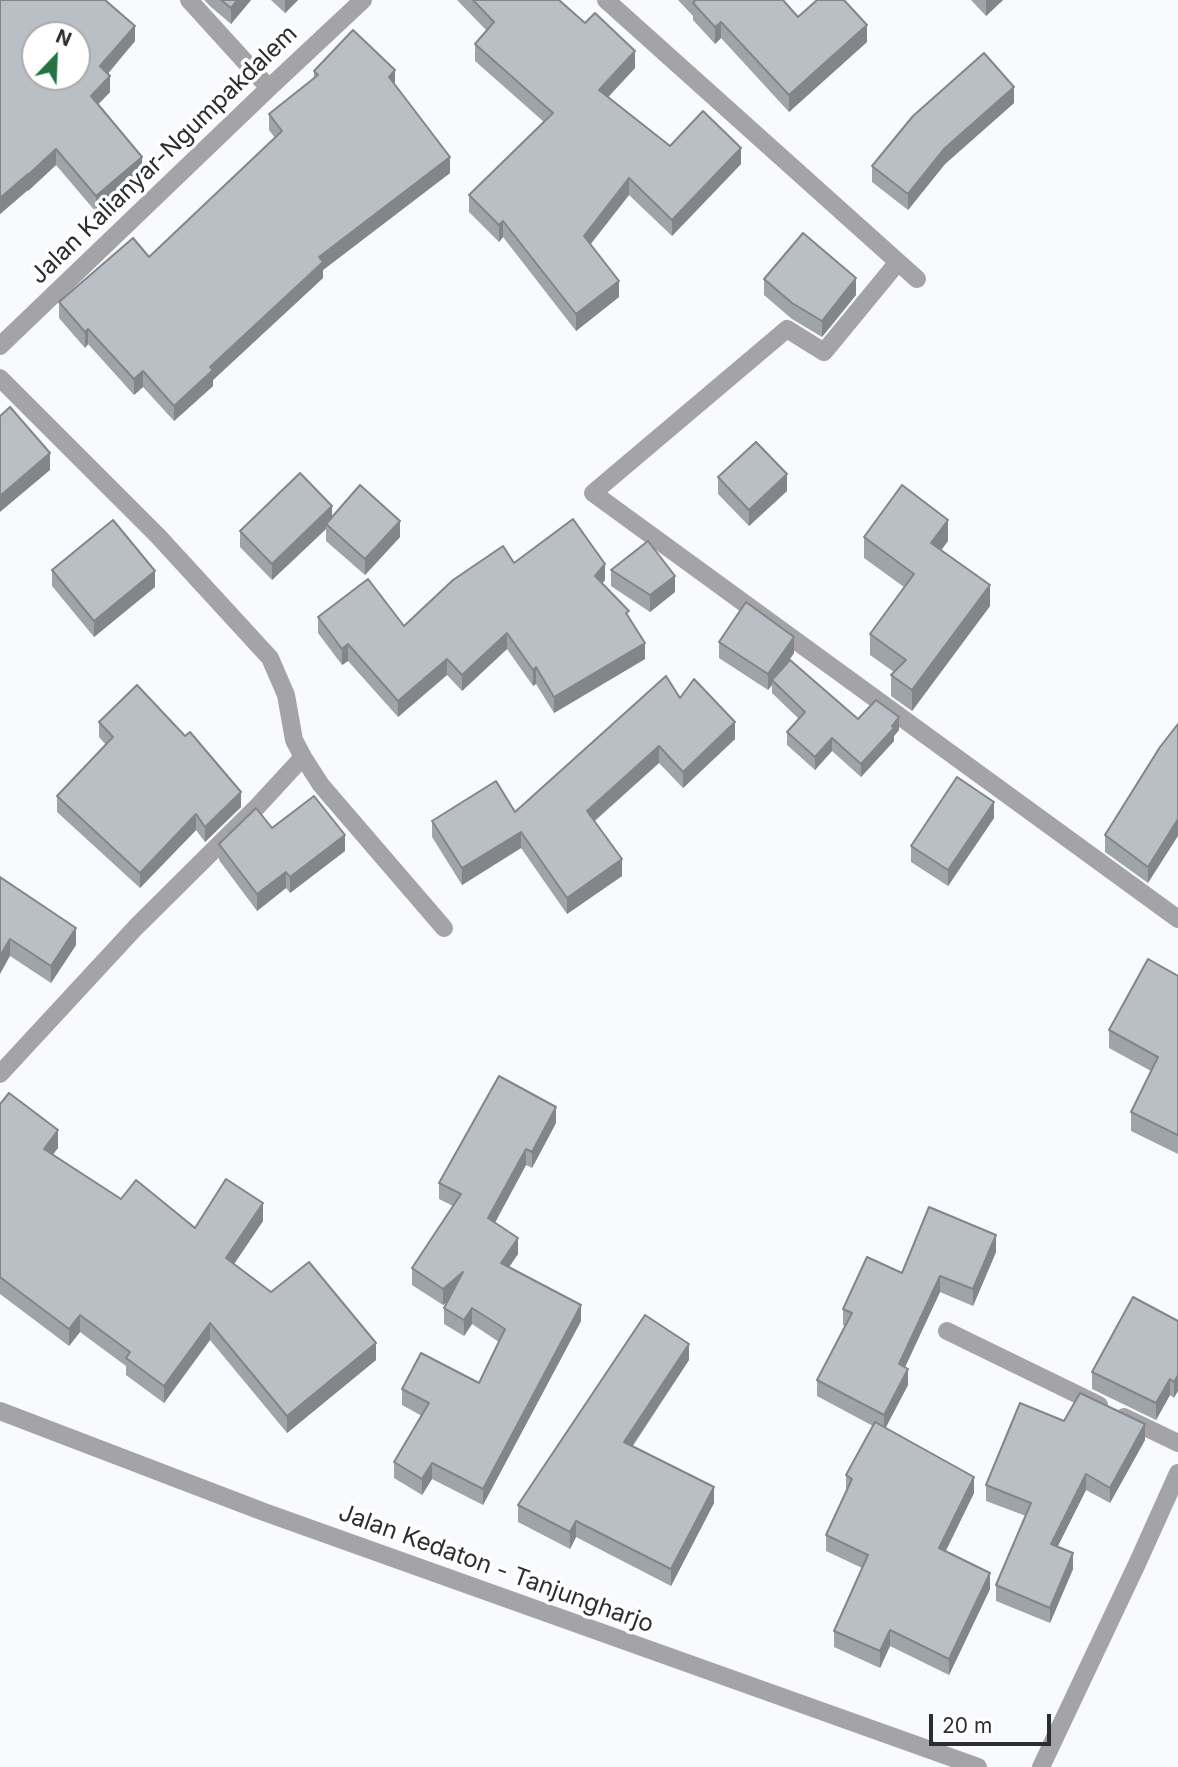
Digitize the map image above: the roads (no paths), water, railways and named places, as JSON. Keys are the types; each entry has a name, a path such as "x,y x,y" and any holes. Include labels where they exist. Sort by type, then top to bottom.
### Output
{"street":[{"path":"189,0 269,88"},
{"name":"Jalan Kalianyar-Ngumpakdalem","path":"0,346 363,0"},
{"path":"606,0 917,279"},
{"path":"898,262 824,352 787,329 593,492 1178,919"},
{"path":"0,378 158,536 270,658 286,695 294,740 321,785 444,928"},
{"path":"0,1074 136,927 256,808 303,757"},
{"path":"947,1331 1178,1443"},
{"name":"Jalan Kedaton - Tanjungharjo","path":"0,1411 264,1512 978,1767"},
{"path":"1041,1767 1138,1564 1178,1473"}]}
